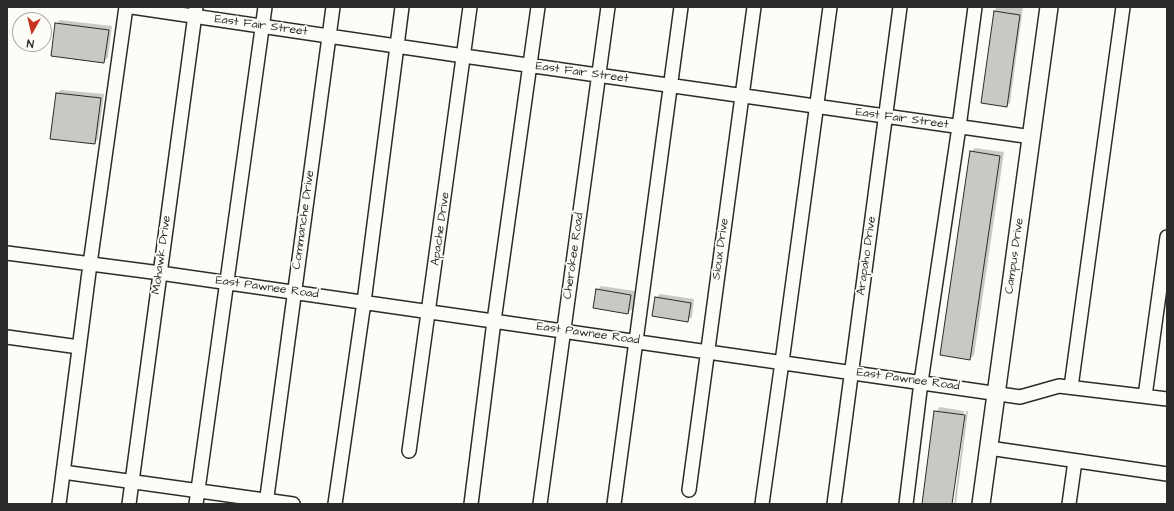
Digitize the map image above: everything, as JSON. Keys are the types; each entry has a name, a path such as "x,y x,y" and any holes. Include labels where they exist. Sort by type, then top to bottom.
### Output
{"main road":[{"name":"Campus Drive","path":"981,504 1049,7"}],"street":[{"path":"59,504 90,264 126,7"},
{"name":"East Fair Street","path":"132,7 196,12 262,27 1032,137"},
{"path":"196,504 265,7"},
{"name":"Commanche Drive","path":"266,502 333,7"},
{"path":"335,504 364,302 402,7"},
{"name":"Apache Drive","path":"410,451 470,7"},
{"path":"471,504 494,321 538,7"},
{"name":"Cherokee Road","path":"540,504 608,7"},
{"path":"614,504 681,7"},
{"name":"Sioux Drive","path":"689,490 754,7"},
{"path":"762,504 830,7"},
{"name":"Arapaho Drive","path":"834,504 900,7"},
{"path":"906,504 921,382 959,127 975,7"},
{"path":"1071,387 1123,7"},
{"name":"Mohawk Drive","path":"129,504 196,12"},
{"path":"1145,396 1167,237"},
{"name":"East Pawnee Road","path":"7,253 227,282 1020,397 1059,386 1167,399"},
{"path":"7,337 80,348"},
{"path":"989,448 1167,474"},
{"path":"1069,504 1075,460"},
{"path":"63,472 197,490 266,502 293,504"}],"building":[{"path":"994,11 1020,15 1007,107 981,103"},
{"path":"55,23 109,30 104,63 51,56"},
{"path":"56,93 101,98 95,144 50,139"},
{"path":"970,151 1000,156 970,360 940,355"},
{"path":"596,289 631,295 628,314 593,308"},
{"path":"655,297 691,303 688,322 652,316"},
{"path":"934,411 965,415 952,504 922,504"}]}
